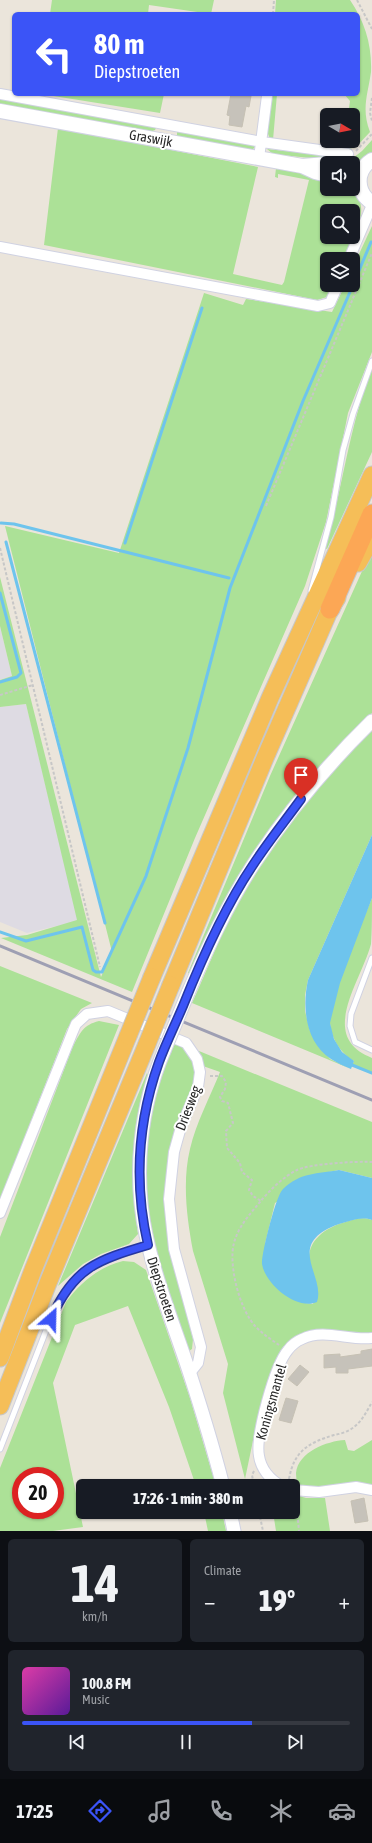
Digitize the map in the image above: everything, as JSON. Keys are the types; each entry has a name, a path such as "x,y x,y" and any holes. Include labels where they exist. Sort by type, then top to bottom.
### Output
{"highway":[{"path":"0,1358 33,1270 152,977 297,636 372,475"},
{"path":"0,1406 48,1283 262,765 372,514"},
{"path":"330,609 372,538"}],"main road":[{"name":"Graswijk","path":"0,111 302,166 320,173"},
{"name":"Graswijk","path":"302,166 320,165"},
{"path":"360,189 372,204"}],"street":[{"name":"Graswijk","path":"0,94 262,142 348,154"},
{"path":"259,158 267,96"},
{"path":"352,252 372,204"},
{"path":"0,247 318,306 330,303 335,292"},
{"name":"Diepstroeten","path":"221,1479 190,1373 148,1245 140,1189 141,1143 152,1088 164,1051 209,946 252,866 309,789 338,754 372,720"},
{"name":"Driesweg","path":"0,1213 73,1031 81,1019 94,1012 112,1012 186,1043 197,1060 199,1079 198,1087 181,1127 174,1152 169,1199 174,1250 201,1348 198,1363 190,1373"},
{"name":"Koningsmantel","path":"271,1479 266,1473 259,1456 258,1447 269,1395 278,1369 287,1350 303,1338 317,1335 372,1338"},
{"path":"300,1489 319,1492 356,1486 372,1490"},
{"path":"231,1519 234,1531"}],"lane":[{"path":"310,594 331,517 343,450 353,414 372,361"},
{"path":"297,636 308,601"},
{"path":"372,958 351,1014 350,1026 355,1042 372,1050"},
{"path":"0,1449 47,1328 62,1296 76,1278 91,1265 105,1258 148,1245"}],"path":[{"path":"273,12 274,0"},
{"path":"357,0 372,29"},
{"path":"372,98 370,113 372,121"},
{"path":"348,154 356,151 372,134"},
{"path":"266,506 372,253"},
{"path":"0,548 34,685 100,967"},
{"path":"0,695 34,685"},
{"path":"222,1076 226,1082 226,1086 220,1097 222,1101 228,1103 233,1123 226,1131 228,1148 240,1163 242,1172 250,1176 252,1180 249,1190 261,1201"},
{"path":"287,1350 256,1328 241,1299 232,1266 234,1242 247,1217 267,1194 297,1170 325,1164 372,1162"},
{"path":"290,1479 290,1468 296,1456 318,1440 353,1428 362,1419 372,1402"},
{"path":"260,1519 262,1531"},
{"path":"297,1519 299,1531"}],"shaded area":[{"path":"0,626 12,676 0,680"},
{"path":"26,704 78,921 27,933 0,922 0,707"}],"green space":[{"path":"52,0 214,0 211,12 197,12 149,5 148,12 50,12"},
{"path":"276,0 350,0 357,12 275,12"},
{"path":"360,17 369,43 371,72 366,109 367,124 370,132 360,143 360,108 349,108 350,101 346,96 360,96"},
{"path":"54,96 164,96 160,113"},
{"path":"270,96 277,96 273,140 270,139 267,131"},
{"path":"0,97 157,126 155,130 150,132 0,104"},
{"path":"58,128 258,167 233,274 282,285 284,282 309,180 278,174 278,178 275,177 276,168 278,167 320,177 320,196 358,196 361,205 360,219 360,204 320,204 320,244 351,244 347,252 320,252 320,292 329,292 327,297 317,300 44,245"},
{"path":"177,129 252,143 255,147 247,151 177,136"},
{"path":"372,140 372,153 360,160 360,156 356,156"},
{"path":"267,149 334,156 320,156 320,159 273,154"},
{"path":"372,226 372,352 348,413 326,522 305,586 195,838 132,992 1,938 27,935 77,920 26,704 0,707 0,680 12,676 0,626 0,577 101,977 112,952 5,526 119,553 204,293 243,305 246,299 332,312 342,292 360,292 360,252"},
{"path":"372,368 372,452 327,549 325,548 337,503 357,412"},
{"path":"372,549 372,713 314,776 190,974 188,973 270,776"},
{"path":"372,730 372,835 308,980 305,995 305,1011 310,1031 330,1059 351,1069 192,1003 232,912 252,877 283,832 317,789"},
{"path":"372,898 371,944 352,991 347,1007 345,1023 347,1037 356,1049 372,1058 372,1073 352,1065 354,1061 341,1050 332,1034 330,1023 334,996 353,943"},
{"path":"0,966 92,1003 81,1009 67,1029 0,1200"},
{"path":"99,1021 119,1025 0,1323 0,1237 73,1046 86,1027"},
{"path":"176,1042 187,1051 193,1061 195,1072 194,1084 190,1096 171,1142 166,1180 165,1204 170,1248 193,1339 192,1349 189,1351 157,1258 150,1226 146,1180 148,1132 152,1108 166,1063"},
{"path":"199,1051 372,1122 372,1178 339,1170 329,1172 275,1203 265,1244 305,1303 313,1304 317,1291 309,1257 310,1250 317,1238 328,1229 342,1223 364,1218 372,1220 372,1333 297,1336 281,1350 259,1412 245,1479 223,1393 228,1364 193,1251 187,1213 186,1174 190,1149 199,1120 220,1072 203,1066"},
{"path":"147,1073 148,1075 139,1116 134,1154 134,1192 138,1234 129,1244 101,1254 83,1264 58,1286"},
{"path":"123,1261 134,1262 146,1270 190,1398 214,1479 194,1479 169,1407 128,1306 75,1325 53,1383 76,1493 76,1519 81,1519 83,1527 53,1531 0,1531 0,1468 66,1302 84,1282 98,1271"},
{"path":"345,1440 348,1450 354,1451 372,1440 372,1486 355,1482 313,1488 300,1486 300,1479 296,1479 296,1473 302,1459 314,1449 322,1445"},
{"path":"300,1496 306,1498 325,1498 330,1531 276,1531 274,1519 300,1519"},
{"path":"205,1519 223,1519 226,1531 208,1531"}],"water":[{"path":"372,835 372,898 340,983 330,1023 334,1039 342,1052 354,1061 351,1069 331,1059 322,1052 311,1034 305,1001 308,980"},
{"path":"339,1170 372,1178 372,1220 351,1220 339,1224 322,1232 313,1241 310,1250 310,1260 318,1292 317,1302 309,1304 300,1303 283,1294 275,1287 264,1272 262,1258 273,1213 283,1189 296,1179"}],"building":[{"path":"231,96 251,96 249,107 246,106 242,127 229,125 230,116 227,115"},
{"path":"372,1349 372,1366 348,1369 348,1373 336,1373 336,1367 324,1368 324,1355 340,1354 340,1357 361,1354 361,1351"},
{"path":"300,1365 309,1372 297,1386 288,1379"},
{"path":"286,1398 298,1401 291,1423 279,1420"},
{"path":"364,1498 368,1521 355,1523 351,1501"}],"waterway":[{"path":"360,268 371,242"},
{"path":"0,932 26,941 82,927 93,970 96,972 102,972 146,876 188,748 230,588 303,401 350,292"},
{"path":"125,543 202,308"},
{"path":"1,523 14,524 229,578"},
{"path":"6,542 105,923"},
{"path":"0,593 21,673 17,677 0,682"},
{"path":"352,1065 372,1073"}],"railway":[{"path":"0,946 372,1100"}],"route":[{"path":"51,1319 62,1296 70,1285 91,1265 105,1258 148,1245 142,1214 140,1153 148,1101 159,1062 188,992 209,946 231,904 252,866 301,799"}]}
